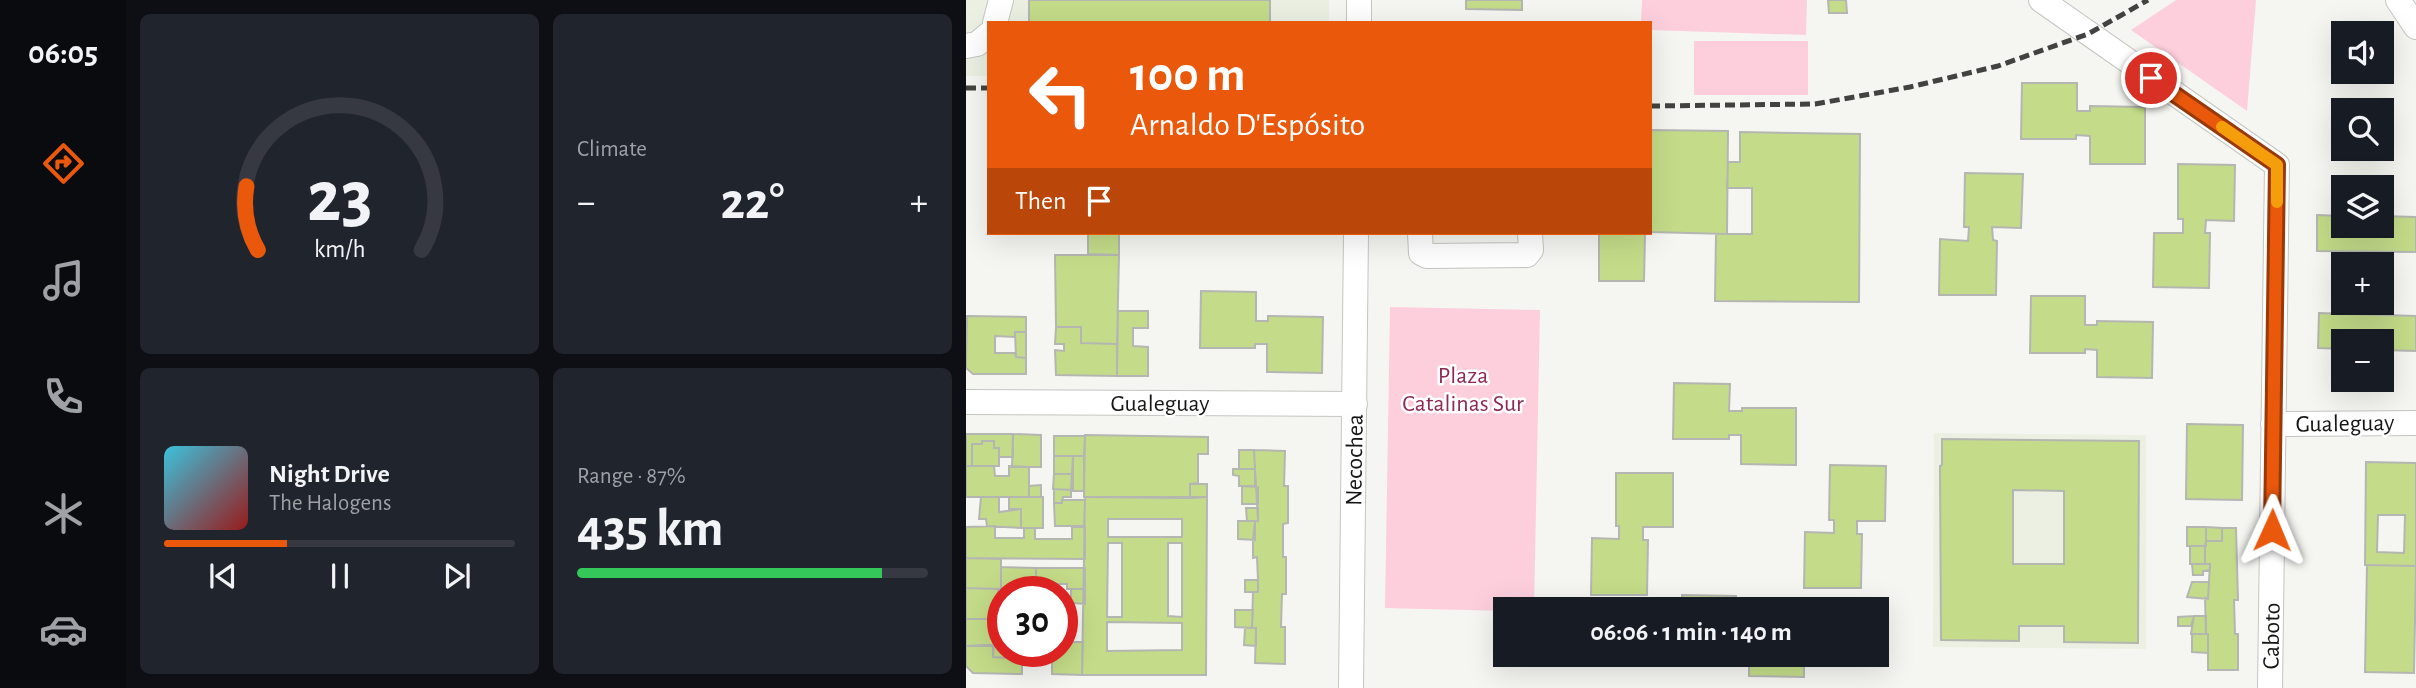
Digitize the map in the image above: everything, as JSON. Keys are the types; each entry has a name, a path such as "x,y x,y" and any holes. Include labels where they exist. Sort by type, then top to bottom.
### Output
{"street":[{"path":"996,21 1001,0"},
{"path":"1359,0 1359,21"},
{"name":"Caboto","path":"2041,0 2277,165 2270,688"},
{"path":"2398,0 2416,27"},
{"path":"966,46 977,44 987,36"},
{"name":"Necochea","path":"1352,688 1356,235"},
{"path":"1420,235 1421,253 1427,256 1477,244 1527,255 1531,250 1530,235"},
{"name":"Gualeguay","path":"966,402 1355,404"},
{"name":"Gualeguay","path":"2273,424 2416,423"}],"shaded area":[{"path":"966,0 1329,0 1329,21 987,21 987,76 966,76"},
{"path":"1934,433 2146,435 2146,649 1933,647"}],"green space":[{"path":"1642,0 1807,0 1806,35 1652,30 1652,21 1641,21"},
{"path":"2176,0 2256,0 2247,111 2131,30"},
{"path":"1694,41 1808,41 1808,95 1694,95"},
{"name":"Plaza Catalinas Sur","path":"1390,307 1540,310 1534,597 1493,597 1493,611 1385,608"}],"building":[{"path":"1029,0 1270,0 1270,21 1029,21"},
{"path":"1466,0 1522,0 1522,10 1466,9"},
{"path":"1828,0 1846,0 1847,13 1829,13"},
{"path":"2022,83 2077,83 2077,111 2090,111 2090,106 2145,107 2145,164 2090,164 2090,136 2076,135 2076,139 2021,139"},
{"path":"1652,130 1728,131 1727,234 1652,232"},
{"path":"1740,132 1860,134 1859,302 1715,301 1716,234 1752,234 1752,188 1727,188 1728,162 1740,162"},
{"path":"2178,164 2235,165 2234,221 2206,220 2205,233 2210,233 2209,288 2153,287 2154,233 2183,233 2183,219 2178,219"},
{"path":"1965,173 2023,174 2021,228 1992,227 1993,240 1997,241 1996,295 1939,295 1940,239 1968,241 1969,227 1964,227"},
{"path":"2317,215 2331,216 2331,238 2394,238 2394,216 2416,217 2416,252 2317,251"},
{"path":"1088,235 1119,235 1119,255 1088,254"},
{"path":"1599,235 1645,235 1644,281 1599,281"},
{"path":"1055,255 1119,255 1117,344 1081,343 1081,327 1056,327"},
{"path":"1201,291 1256,292 1256,321 1268,321 1268,316 1323,317 1322,373 1267,372 1267,344 1255,344 1255,348 1200,348"},
{"path":"2031,296 2085,296 2085,325 2097,325 2097,321 2153,322 2152,378 2097,377 2097,350 2085,349 2085,353 2030,353"},
{"path":"1118,311 1148,311 1148,328 1133,328 1133,346 1148,347 1148,376 1117,376"},
{"path":"2319,313 2416,316 2416,351 2394,350 2394,329 2331,329 2331,349 2318,348"},
{"path":"967,316 1026,317 1026,332 1015,332 1015,337 995,336 995,353 1015,353 1016,357 1026,358 1026,374 973,374 966,368"},
{"path":"1056,327 1081,327 1081,343 1117,344 1117,376 1056,375 1055,350 1064,351 1064,344 1055,344"},
{"path":"1015,332 1026,332 1026,358 1016,357"},
{"path":"1674,383 1730,384 1729,411 1742,411 1742,408 1796,408 1796,465 1741,464 1741,435 1729,435 1729,439 1673,439"},
{"path":"2187,424 2243,425 2242,500 2186,499"},
{"path":"966,434 1013,434 1013,457 999,457 999,448 994,448 994,441 982,441 982,444 972,444 972,466 966,466"},
{"path":"1013,434 1041,435 1041,467 1012,467"},
{"path":"1085,435 1208,437 1208,454 1198,454 1198,483 1190,484 1190,498 1084,497"},
{"path":"1054,436 1085,436 1084,456 1054,456"},
{"path":"1942,439 2139,441 2138,643 2064,642 2064,626 2019,626 2019,641 1941,640","holes":["2013,490 2064,491 2064,564 2013,564"]},
{"path":"982,441 994,441 994,448 999,448 999,466 972,466 972,444 982,444"},
{"path":"1239,450 1254,450 1255,469 1239,469"},
{"path":"1254,450 1285,451 1284,486 1288,486 1288,523 1283,524 1286,594 1282,594 1281,627 1285,627 1285,664 1255,663 1253,592 1258,592 1258,580 1257,557 1253,558 1253,540 1255,521 1258,521"},
{"path":"1054,456 1073,456 1073,474 1054,474"},
{"path":"1073,456 1084,456 1084,491 1071,491"},
{"path":"2366,462 2416,463 2416,566 2365,565","holes":["2378,515 2405,515 2404,553 2377,552"]},
{"path":"1830,465 1886,466 1885,521 1857,521 1857,534 1862,534 1861,588 1804,588 1805,532 1834,533 1834,520 1829,520"},
{"path":"966,466 994,466 995,476 1009,476 1009,466 1029,467 1029,497 966,497"},
{"path":"1233,469 1255,469 1255,486 1239,486 1239,476 1233,475"},
{"path":"1616,473 1673,473 1673,527 1643,527 1643,540 1648,540 1647,595 1591,595 1592,538 1619,539 1619,526 1616,526"},
{"path":"1054,474 1073,474 1073,490 1053,489"},
{"path":"1190,484 1207,484 1207,497 1190,498"},
{"path":"1041,485 1041,497 1029,497 1029,486"},
{"path":"1242,486 1258,487 1258,504 1242,504"},
{"path":"1054,489 1071,490 1071,497 1063,497 1062,503 1054,503"},
{"path":"981,497 999,497 999,512 1021,509 1021,528 987,526 986,519 979,519"},
{"path":"1009,497 1043,497 1043,528 1021,528 1021,509 1009,509"},
{"path":"1085,497 1207,497 1206,675 1082,675","holes":["1108,519 1182,519 1182,537 1108,537","1108,543 1122,543 1122,617 1107,617","1168,543 1182,543 1182,617 1168,616","1107,622 1182,623 1182,650 1107,651"]},
{"path":"1062,500 1085,500 1084,526 1055,526 1054,503 1062,503"},
{"path":"1246,508 1258,508 1258,521 1247,521"},
{"path":"1238,521 1255,521 1255,540 1238,539"},
{"path":"995,526 995,538 1024,538 1024,528 1035,528 1035,539 1072,539 1072,527 1085,527 1085,559 966,558 966,527"},
{"path":"2187,527 2206,527 2206,546 2187,546"},
{"path":"2206,527 2222,528 2222,541 2206,541"},
{"path":"2222,528 2236,528 2238,600 2234,600 2238,670 2208,670 2205,598 2208,599 2210,564 2205,564 2205,546 2206,541 2222,541"},
{"path":"2190,546 2205,546 2205,564 2190,564"},
{"path":"966,558 1001,559 1001,576 987,576 987,589 966,588"},
{"path":"2192,564 2210,564 2210,570 2203,571 2203,575 2193,575"},
{"path":"2367,565 2416,566 2414,673 2365,672"},
{"path":"1001,567 1036,568 1036,576 1001,576"},
{"path":"1036,568 1085,568 1085,589 1078,589 1078,576 1036,576"},
{"path":"1245,580 1258,580 1258,592 1245,592"},
{"path":"2192,582 2209,582 2208,599 2187,597"},
{"path":"966,588 987,589 987,619 966,619"},
{"path":"1078,589 1085,589 1085,604 1078,603"},
{"path":"1682,595 1736,596 1736,597"},
{"path":"1235,610 1253,610 1252,628 1235,627"},
{"path":"2194,616 2191,626 2178,626 2178,617"},
{"path":"2194,616 2206,616 2206,634 2191,634"},
{"path":"966,619 987,619 987,645 966,646"},
{"path":"1245,628 1256,628 1256,646 1244,645"},
{"path":"2192,634 2208,634 2208,653 2192,652"},
{"path":"1078,642 1083,642 1082,675 1052,674 1052,667 1078,667"},
{"path":"966,646 987,646 987,667 1022,667 1022,674 973,673 966,666"},
{"path":"1749,667 1804,667 1804,677 1749,676"}],"railway":[{"path":"1652,106 1815,104 1910,87 1998,66 2088,34 2148,0"},
{"path":"966,88 987,88"}],"slow traffic":[{"path":"2222,127 2277,165 2277,202"}],"route":[{"path":"2151,78 2277,165 2272,530"}]}
